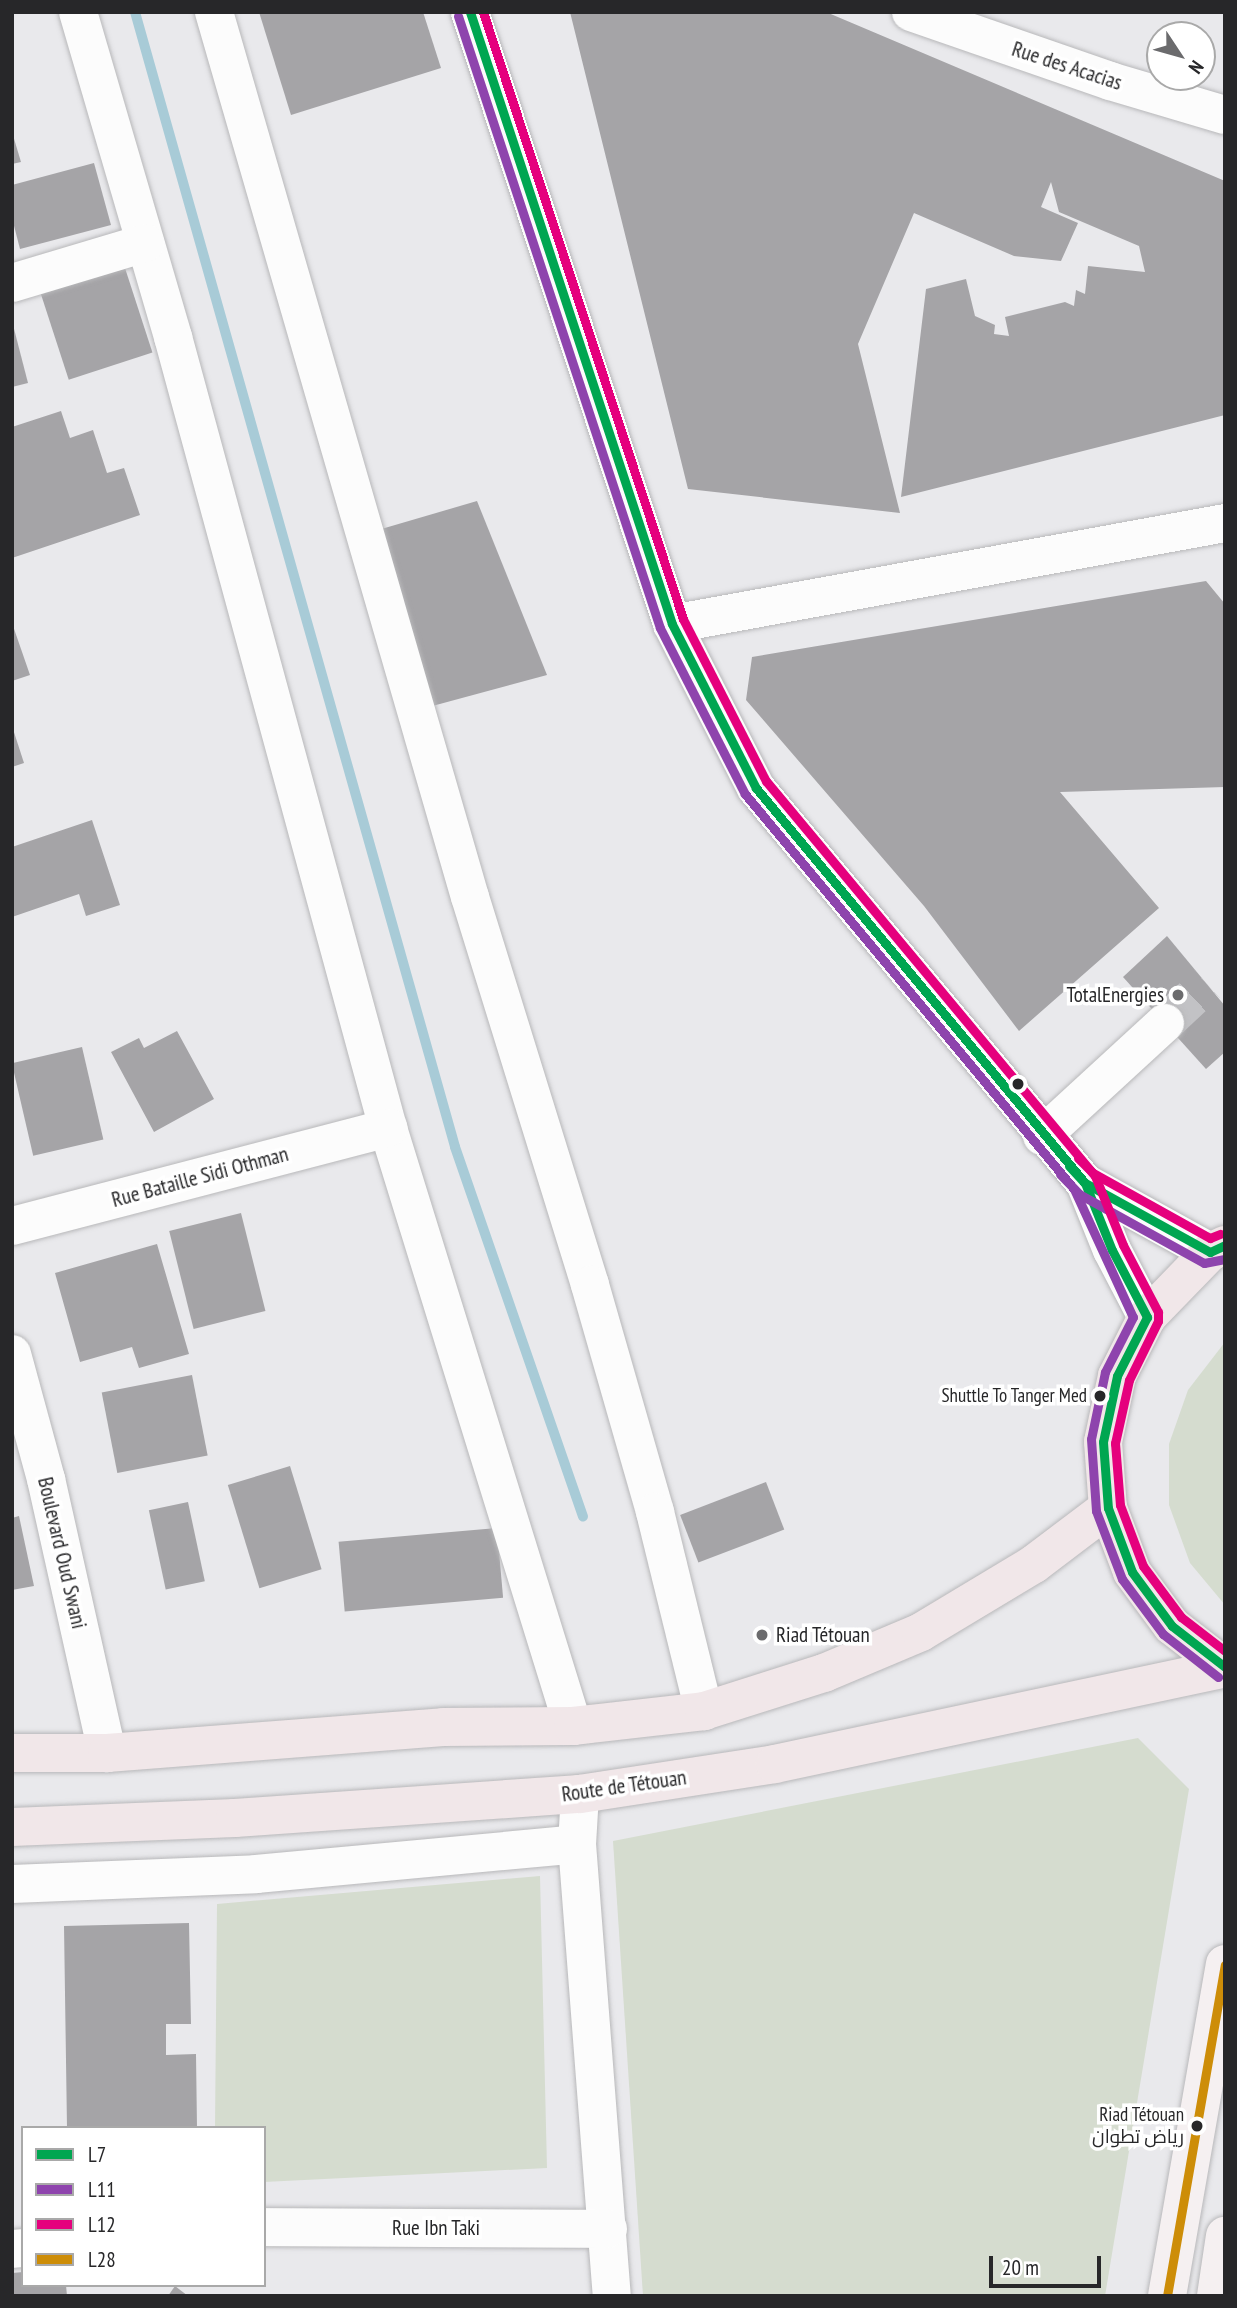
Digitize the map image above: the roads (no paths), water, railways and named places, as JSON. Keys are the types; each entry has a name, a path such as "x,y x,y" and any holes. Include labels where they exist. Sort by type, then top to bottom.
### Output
{"highway":[{"path":"1217,1248 1147,1317 1117,1376 1106,1429 1108,1508 1132,1572 1172,1626 1225,1668"},
{"path":"12,1754 107,1753 443,1727 573,1726 704,1711 824,1673 921,1632 1034,1564 1108,1508"},
{"name":"Route de Tétouan","path":"12,1827 235,1818 580,1794 775,1764 1225,1668"}],"main road":[{"path":"1167,2296 1225,1964"},
{"path":"1216,2296 1225,2236"}],"street":[{"path":"78,12 145,243 388,1128 573,1726"},
{"path":"215,12 470,897 590,1285 655,1512 704,1711"},
{"path":"470,12 672,624 756,788 1042,1136 1085,1183 1147,1317"},
{"name":"Rue des Acacias","path":"911,12 1110,81 1225,115"},
{"path":"12,283 145,243"},
{"path":"672,624 1225,523"},
{"path":"1042,1136 1165,1023"},
{"name":"Rue Bataille Sidi Othman","path":"12,1226 388,1128"},
{"path":"1085,1183 1217,1248"},
{"name":"Boulevard Oud Swani","path":"12,1354 46,1479 107,1753"},
{"path":"580,1794 577,1844 611,2296"},
{"path":"12,1884 256,1874 577,1844"},
{"name":"Rue Ibn Taki","path":"266,2227 608,2229"}],"waterway":[{"path":"135,12 455,1147 583,1516"}],"tunnel":[{"path":"1165,1023 1207,984"}],"place":[{"name":"TotalEnergies","path":"1178,995"},
{"name":"Shuttle To Tanger Med","path":"1100,1396"},
{"name":"Riad Tétouan","path":"762,1635"},
{"name":"Riad Tétouan رياض تطوان","path":"1197,2126"}]}
